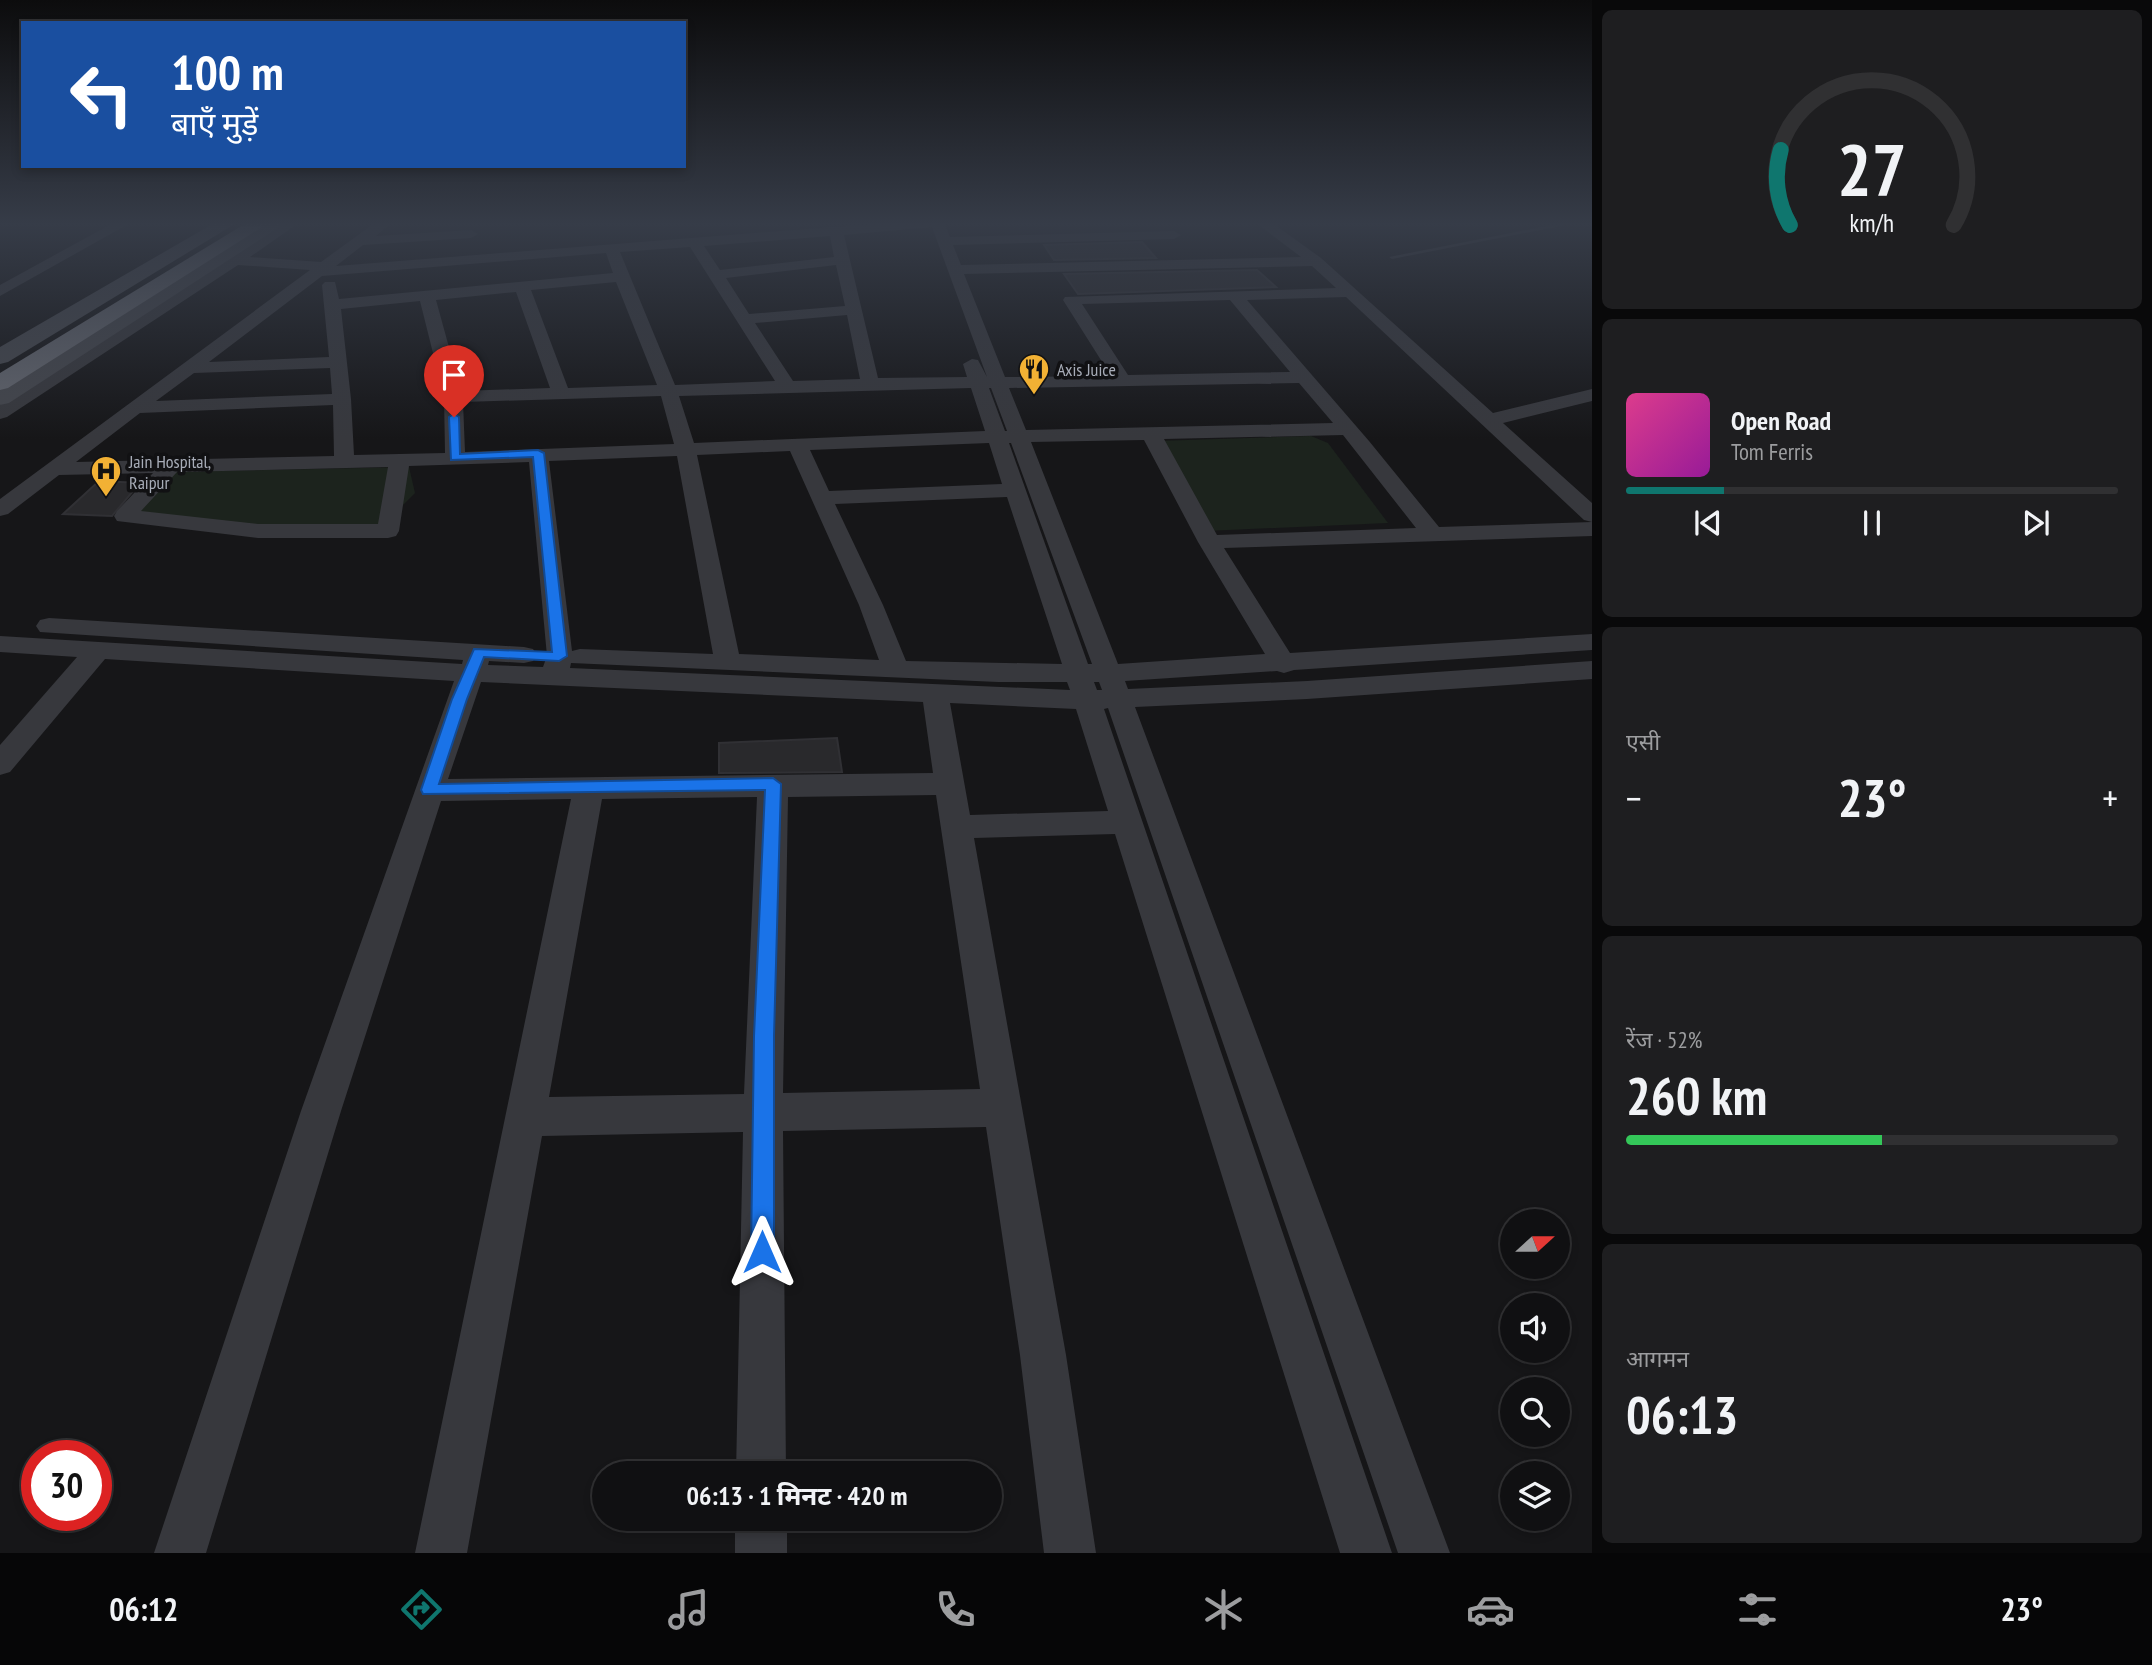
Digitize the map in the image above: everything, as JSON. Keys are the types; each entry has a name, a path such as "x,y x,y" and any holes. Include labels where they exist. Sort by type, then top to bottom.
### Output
{"highway":[{"path":"0,369 123,294"},
{"path":"0,383 144,294"}],"street":[{"path":"0,357 106,294"},
{"path":"0,398 164,294"},
{"path":"0,412 182,294"},
{"path":"0,509 290,294"},
{"path":"329,294 342,399 344,462"},
{"path":"332,306 461,294"},
{"path":"524,294 561,394"},
{"path":"628,294 669,391 685,449 728,663"},
{"path":"729,294 788,387"},
{"path":"850,294 870,384"},
{"path":"958,294 989,382"},
{"path":"958,294 1098,686 1424,1553"},
{"path":"1064,294 1123,381"},
{"path":"1211,294 1255,294"},
{"path":"1354,294 1592,515"},
{"path":"1234,295 1432,533"},
{"path":"428,298 453,397 455,458"},
{"path":"745,319 853,310"},
{"path":"190,368 337,362"},
{"path":"453,397 870,384 1302,377"},
{"path":"1490,420 1584,397 1592,411"},
{"path":"135,408 342,399"},
{"path":"52,469 399,461 538,453 1008,436 1348,429"},
{"path":"1151,434 1209,542 1284,664"},
{"path":"1008,436 1015,490 1098,686 1127,822 1366,1553"},
{"path":"797,444 896,669"},
{"path":"538,453 557,666"},
{"path":"171,466 125,516 258,531 388,531 399,461"},
{"path":"822,498 1015,490"},
{"path":"1209,542 1592,529"},
{"path":"3,642 99,650 557,666 935,694 1592,670"},
{"path":"3,642 475,663"},
{"path":"557,666 728,663 896,669 1098,686 1284,664 1592,642"},
{"path":"0,764 99,650"},
{"path":"180,1553 321,1111 429,790 475,663"},
{"path":"935,694 1042,1354 1070,1553"},
{"path":"761,1461 763,1114 773,784"},
{"path":"429,790 950,784"},
{"path":"441,1553 589,788"},
{"path":"957,827 1127,822"},
{"path":"525,1117 1002,1108"},
{"path":"761,1531 761,1553"}],"shaded area":[{"path":"1311,436 1328,443 1388,523 1205,531 1156,441"},
{"path":"409,467 415,493 390,518 358,535 124,516 166,472"}],"building":[{"path":"99,481 140,483 112,516 63,514"},
{"path":"837,738 842,772 719,773 719,743"}],"place":[{"name":"Axis Juice","path":"1034,396"},
{"name":"Jain Hospital, Raipur","path":"106,498"}],"route":[{"path":"454,417 455,458 538,453 559,656 479,653 429,790 773,784 764,1036 762,1252"}]}
